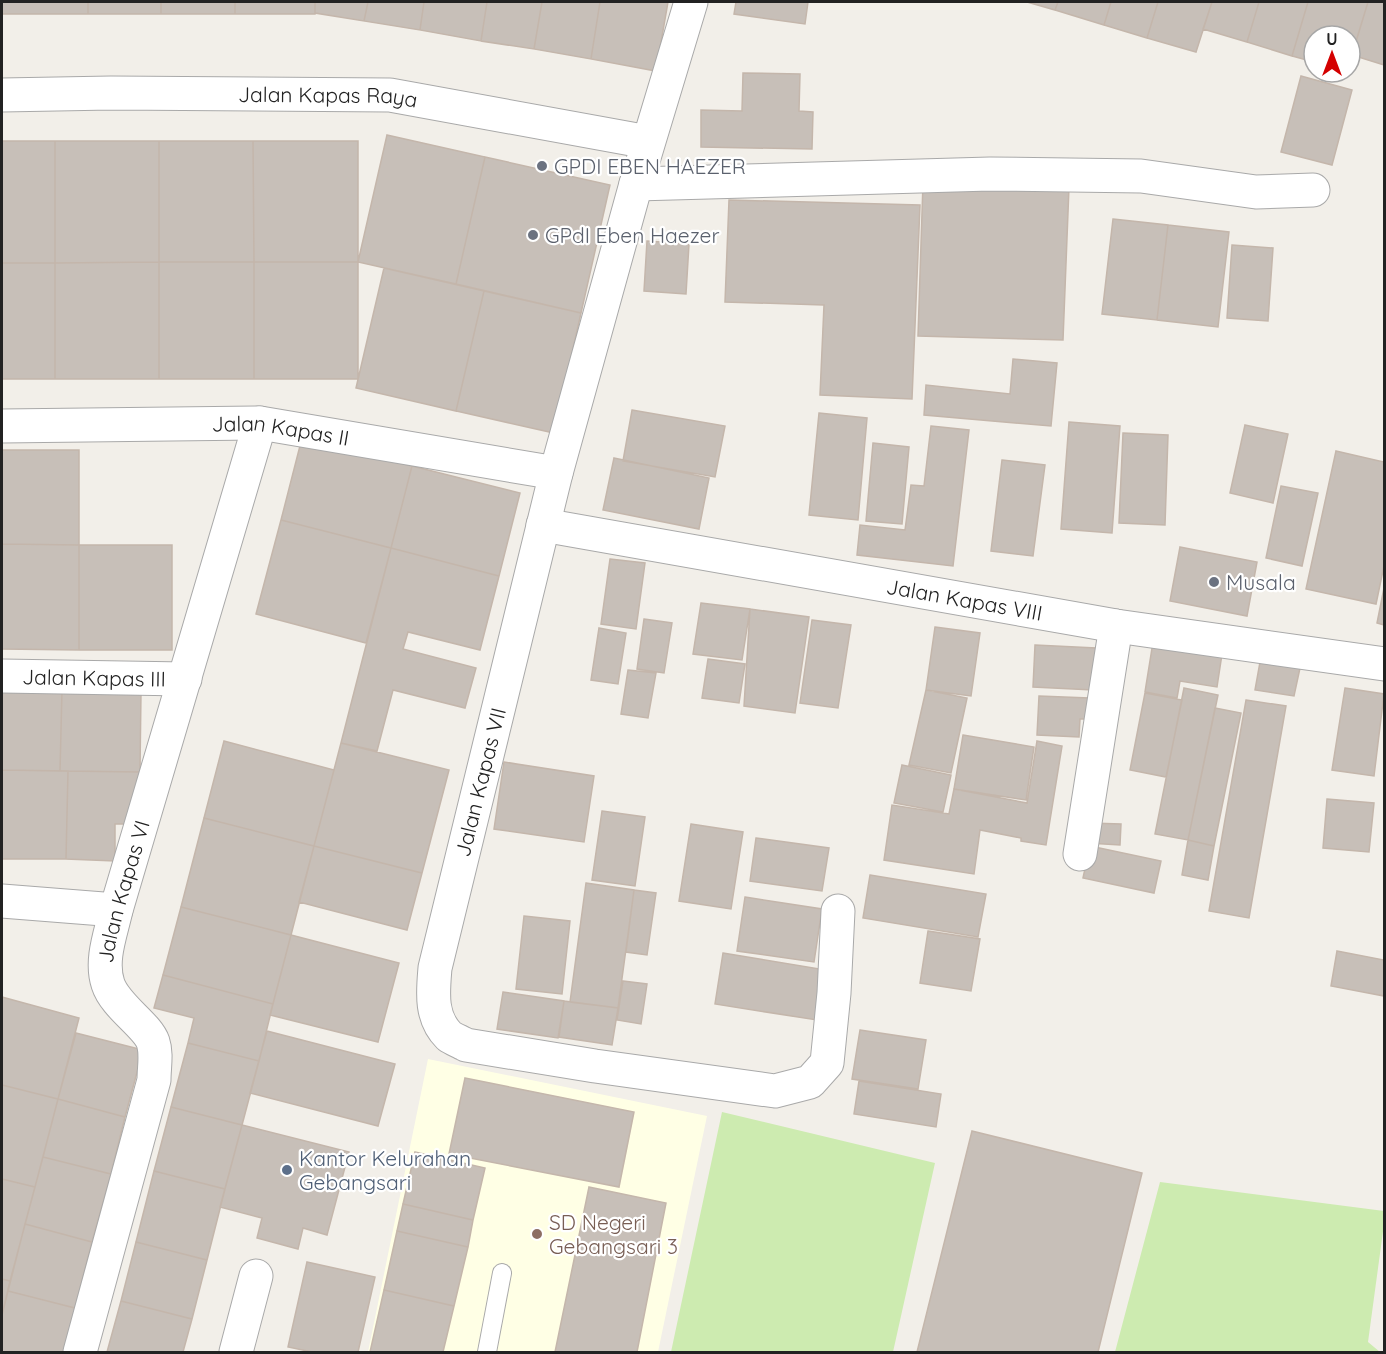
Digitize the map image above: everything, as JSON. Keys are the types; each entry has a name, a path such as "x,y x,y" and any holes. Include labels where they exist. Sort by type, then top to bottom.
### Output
{"street":[{"name":"Jalan Kapas VII","path":"692,2 648,142 556,473 435,968 433,1002 436,1015 449,1036 466,1045 775,1091 810,1082 827,1063 834,993 838,911"},
{"name":"Jalan Kapas Raya","path":"2,95 111,93 390,95 648,142"},
{"path":"636,184 990,174 1141,176 1256,192 1313,190"},
{"name":"Jalan Kapas II","path":"2,426 260,423 556,473"},
{"name":"Jalan Kapas VI","path":"80,1353 154,1080 155,1056 152,1040 118,1002 108,984 105,960 116,910 260,423"},
{"name":"Jalan Kapas VIII","path":"543,525 1116,626 1384,664"},
{"path":"1080,854 1116,626"},
{"name":"Jalan Kapas III","path":"2,676 185,679"},
{"path":"2,901 116,910"},
{"path":"236,1353 256,1276"}],"lane":[{"path":"487,1353 502,1273"}],"shaded area":[{"name":"SD Negeri Gebangsari 3","path":"428,1059 707,1116 658,1352 368,1352"}],"green space":[{"path":"722,1112 935,1163 893,1352 671,1352"},
{"path":"1160,1182 1384,1211 1368,1342 1380,1352 1115,1352"}],"building":[{"path":"2,2 88,2 88,14 2,14"},
{"path":"88,2 161,2 161,14 88,14"},
{"path":"161,2 235,2 235,14 161,14"},
{"path":"235,2 315,2 315,14 235,14"},
{"path":"315,2 368,2 364,21 315,13"},
{"path":"368,2 424,2 420,30 364,21"},
{"path":"424,2 487,2 481,41 420,30"},
{"path":"487,2 542,2 534,49 481,41"},
{"path":"542,2 600,2 591,59 534,49"},
{"path":"600,2 668,2 656,71 591,59"},
{"path":"736,2 808,2 805,24 734,14"},
{"path":"1027,2 1058,2 1055,10"},
{"path":"1058,2 1111,2 1104,25 1055,10"},
{"path":"1111,2 1158,2 1147,38 1104,25"},
{"path":"1158,2 1212,2 1196,52 1147,38"},
{"path":"1212,2 1259,2 1247,42 1203,29"},
{"path":"1259,2 1308,2 1292,56 1247,42"},
{"path":"1308,2 1368,2 1361,24 1302,24 1302,59 1292,56"},
{"path":"1368,2 1384,2 1384,65 1362,58 1361,24"},
{"path":"743,73 800,74 799,111 813,112 812,149 701,147 701,110 742,111"},
{"path":"1301,76 1302,84 1330,84 1352,90 1332,165 1281,152"},
{"path":"387,135 485,157 456,284 358,262"},
{"path":"2,141 55,141 55,263 2,263"},
{"path":"55,141 159,141 159,262 55,263"},
{"path":"159,141 253,141 254,262 159,262"},
{"path":"253,141 358,141 358,262 254,262"},
{"name":"GPdI Eben Haezer","path":"485,157 610,185 581,313 456,284"},
{"path":"923,183 1069,187 1063,340 918,336"},
{"path":"729,200 920,205 912,399 820,395 824,305 725,302"},
{"path":"1113,219 1168,225 1157,320 1102,314"},
{"path":"1168,225 1229,232 1218,327 1157,320"},
{"path":"647,241 689,244 686,294 644,291"},
{"path":"1232,245 1273,248 1268,321 1227,318"},
{"path":"159,262 254,262 254,379 159,379"},
{"path":"159,262 159,379 55,379 55,263"},
{"path":"254,262 358,262 358,379 254,379"},
{"path":"2,263 55,263 55,379 2,379"},
{"path":"384,268 484,291 456,411 356,388"},
{"path":"484,291 581,313 554,433 456,411"},
{"path":"1013,359 1057,363 1051,426 924,415 926,385 1010,394"},
{"path":"632,410 725,426 715,477 623,461"},
{"path":"819,413 867,418 858,520 809,515"},
{"path":"1069,422 1120,426 1112,533 1061,529"},
{"path":"1245,425 1288,434 1273,503 1230,493"},
{"path":"931,426 969,430 953,566 857,555 860,525 905,530 911,485 924,486"},
{"path":"1123,433 1168,435 1165,525 1119,523"},
{"path":"302,438 412,466 391,548 281,520"},
{"path":"873,443 909,447 902,524 866,521"},
{"path":"2,450 79,450 79,545 2,544"},
{"path":"1336,451 1384,462 1384,566 1376,604 1306,589"},
{"path":"614,458 709,478 699,529 603,510"},
{"path":"1002,460 1045,465 1033,556 991,551"},
{"path":"412,466 520,493 499,576 391,548"},
{"path":"1281,486 1318,493 1302,566 1266,558"},
{"path":"281,520 391,548 366,643 256,614"},
{"path":"2,544 79,545 79,650 2,649"},
{"path":"79,545 172,545 172,650 79,650"},
{"name":"Musala","path":"1180,547 1257,562 1247,616 1170,601"},
{"path":"391,548 499,576 480,650 408,632 403,649 476,668 465,708 393,690 377,751 341,743"},
{"path":"610,559 645,563 636,629 601,624"},
{"path":"1384,588 1384,625 1377,623"},
{"path":"701,603 750,609 742,660 693,654"},
{"path":"750,609 809,617 795,713 744,706"},
{"path":"644,619 672,623 664,673 637,669"},
{"path":"812,620 851,625 838,708 800,703"},
{"path":"935,627 980,633 971,696 926,690"},
{"path":"599,628 626,633 618,684 591,680"},
{"path":"1153,642 1222,654 1217,687 1180,681 1177,698 1145,692"},
{"path":"1035,645 1096,648 1093,690 1033,687"},
{"path":"708,659 745,664 739,703 702,698"},
{"path":"1260,662 1300,668 1294,696 1255,690"},
{"path":"628,670 656,673 648,718 621,714"},
{"path":"1184,688 1218,695 1188,840 1155,834"},
{"path":"1345,688 1384,694 1374,776 1332,770"},
{"path":"2,689 62,690 60,771 2,770"},
{"path":"62,690 141,692 140,772 60,771"},
{"path":"926,690 967,698 951,773 909,765"},
{"path":"1145,693 1182,700 1166,777 1130,770"},
{"path":"1039,696 1089,698 1088,719 1080,719 1079,737 1037,735"},
{"path":"1246,700 1286,706 1249,918 1209,911"},
{"path":"1215,708 1241,713 1214,846 1188,840"},
{"path":"963,735 1034,747 1026,800 954,789"},
{"path":"224,741 334,770 314,846 204,818"},
{"path":"1037,741 1062,746 1046,845 980,830 974,874 884,860 892,805 949,814 954,789 1027,803"},
{"path":"341,743 449,770 422,873 314,846"},
{"path":"504,762 594,776 584,842 494,829"},
{"path":"902,765 951,775 943,812 894,803"},
{"path":"2,770 68,771 66,859 2,859"},
{"path":"68,771 140,772 139,824 115,824 115,861 66,859"},
{"path":"1327,799 1374,803 1369,852 1323,848"},
{"path":"602,811 645,817 635,886 592,880"},
{"path":"204,818 314,846 291,935 181,907"},
{"path":"1089,823 1121,824 1120,845 1088,843"},
{"path":"691,824 743,832 731,909 679,901"},
{"path":"756,838 829,848 822,891 750,881"},
{"path":"1188,840 1214,846 1208,880 1182,875"},
{"path":"314,846 422,873 407,930 299,902"},
{"path":"1090,846 1161,861 1154,893 1083,878"},
{"path":"870,875 986,894 978,937 863,918"},
{"path":"586,883 634,890 618,1008 570,1002"},
{"path":"634,890 656,893 647,955 626,952"},
{"path":"745,897 822,909 814,962 737,951"},
{"path":"181,907 291,935 273,1004 163,975"},
{"path":"524,916 570,921 562,994 516,989"},
{"path":"928,931 980,939 971,991 920,983"},
{"path":"291,935 399,963 378,1042 270,1015"},
{"path":"1337,951 1384,960 1384,996 1331,986"},
{"path":"723,953 826,970 817,1020 715,1004"},
{"path":"163,975 273,1004 259,1061 188,1043 194,1018 154,1008"},
{"path":"623,981 647,984 641,1024 617,1020"},
{"path":"503,992 564,1001 558,1038 497,1029"},
{"path":"2,997 79,1018 58,1099 2,1085"},
{"path":"564,1001 618,1008 612,1045 559,1037"},
{"path":"860,1030 926,1040 918,1089 852,1079"},
{"path":"267,1031 395,1064 378,1126 250,1093"},
{"path":"76,1033 143,1050 125,1117 58,1099"},
{"path":"188,1043 259,1061 242,1125 171,1107"},
{"path":"465,1078 634,1112 619,1187 449,1154"},
{"path":"859,1081 941,1094 936,1127 854,1114"},
{"path":"2,1085 58,1099 35,1187 2,1179"},
{"path":"58,1099 125,1117 111,1174 43,1157"},
{"path":"171,1107 242,1125 225,1189 154,1171"},
{"name":"Kantor Kelurahan Gebangsari","path":"242,1125 349,1152 327,1235 303,1228 298,1249 257,1238 262,1218 220,1207"},
{"path":"972,1131 1142,1173 1098,1352 917,1352"},
{"path":"415,1152 485,1168 473,1220 403,1204"},
{"path":"43,1157 111,1174 92,1242 25,1224"},
{"path":"154,1171 225,1189 207,1260 136,1242"},
{"path":"2,1179 35,1187 10,1281 2,1279"},
{"path":"589,1187 666,1203 637,1352 555,1352"},
{"path":"403,1204 473,1220 468,1247 397,1231"},
{"path":"25,1224 92,1242 75,1308 8,1291"},
{"path":"397,1231 468,1247 454,1306 384,1290"},
{"path":"136,1242 207,1260 192,1319 121,1301"},
{"path":"307,1262 375,1277 358,1352 312,1352 288,1347"},
{"path":"2,1279 10,1281 2,1315"},
{"path":"384,1290 454,1306 443,1352 370,1352"},
{"path":"8,1291 75,1308 64,1352 2,1352 2,1315"},
{"path":"121,1301 192,1319 183,1352 107,1352"}],"place":[{"name":"GPDI EBEN HAEZER","path":"542,166"},
{"name":"GPdI Eben Haezer","path":"533,235"},
{"name":"Musala","path":"1214,582"},
{"name":"Kantor Kelurahan Gebangsari","path":"287,1170"},
{"name":"SD Negeri Gebangsari 3","path":"537,1234"}]}
